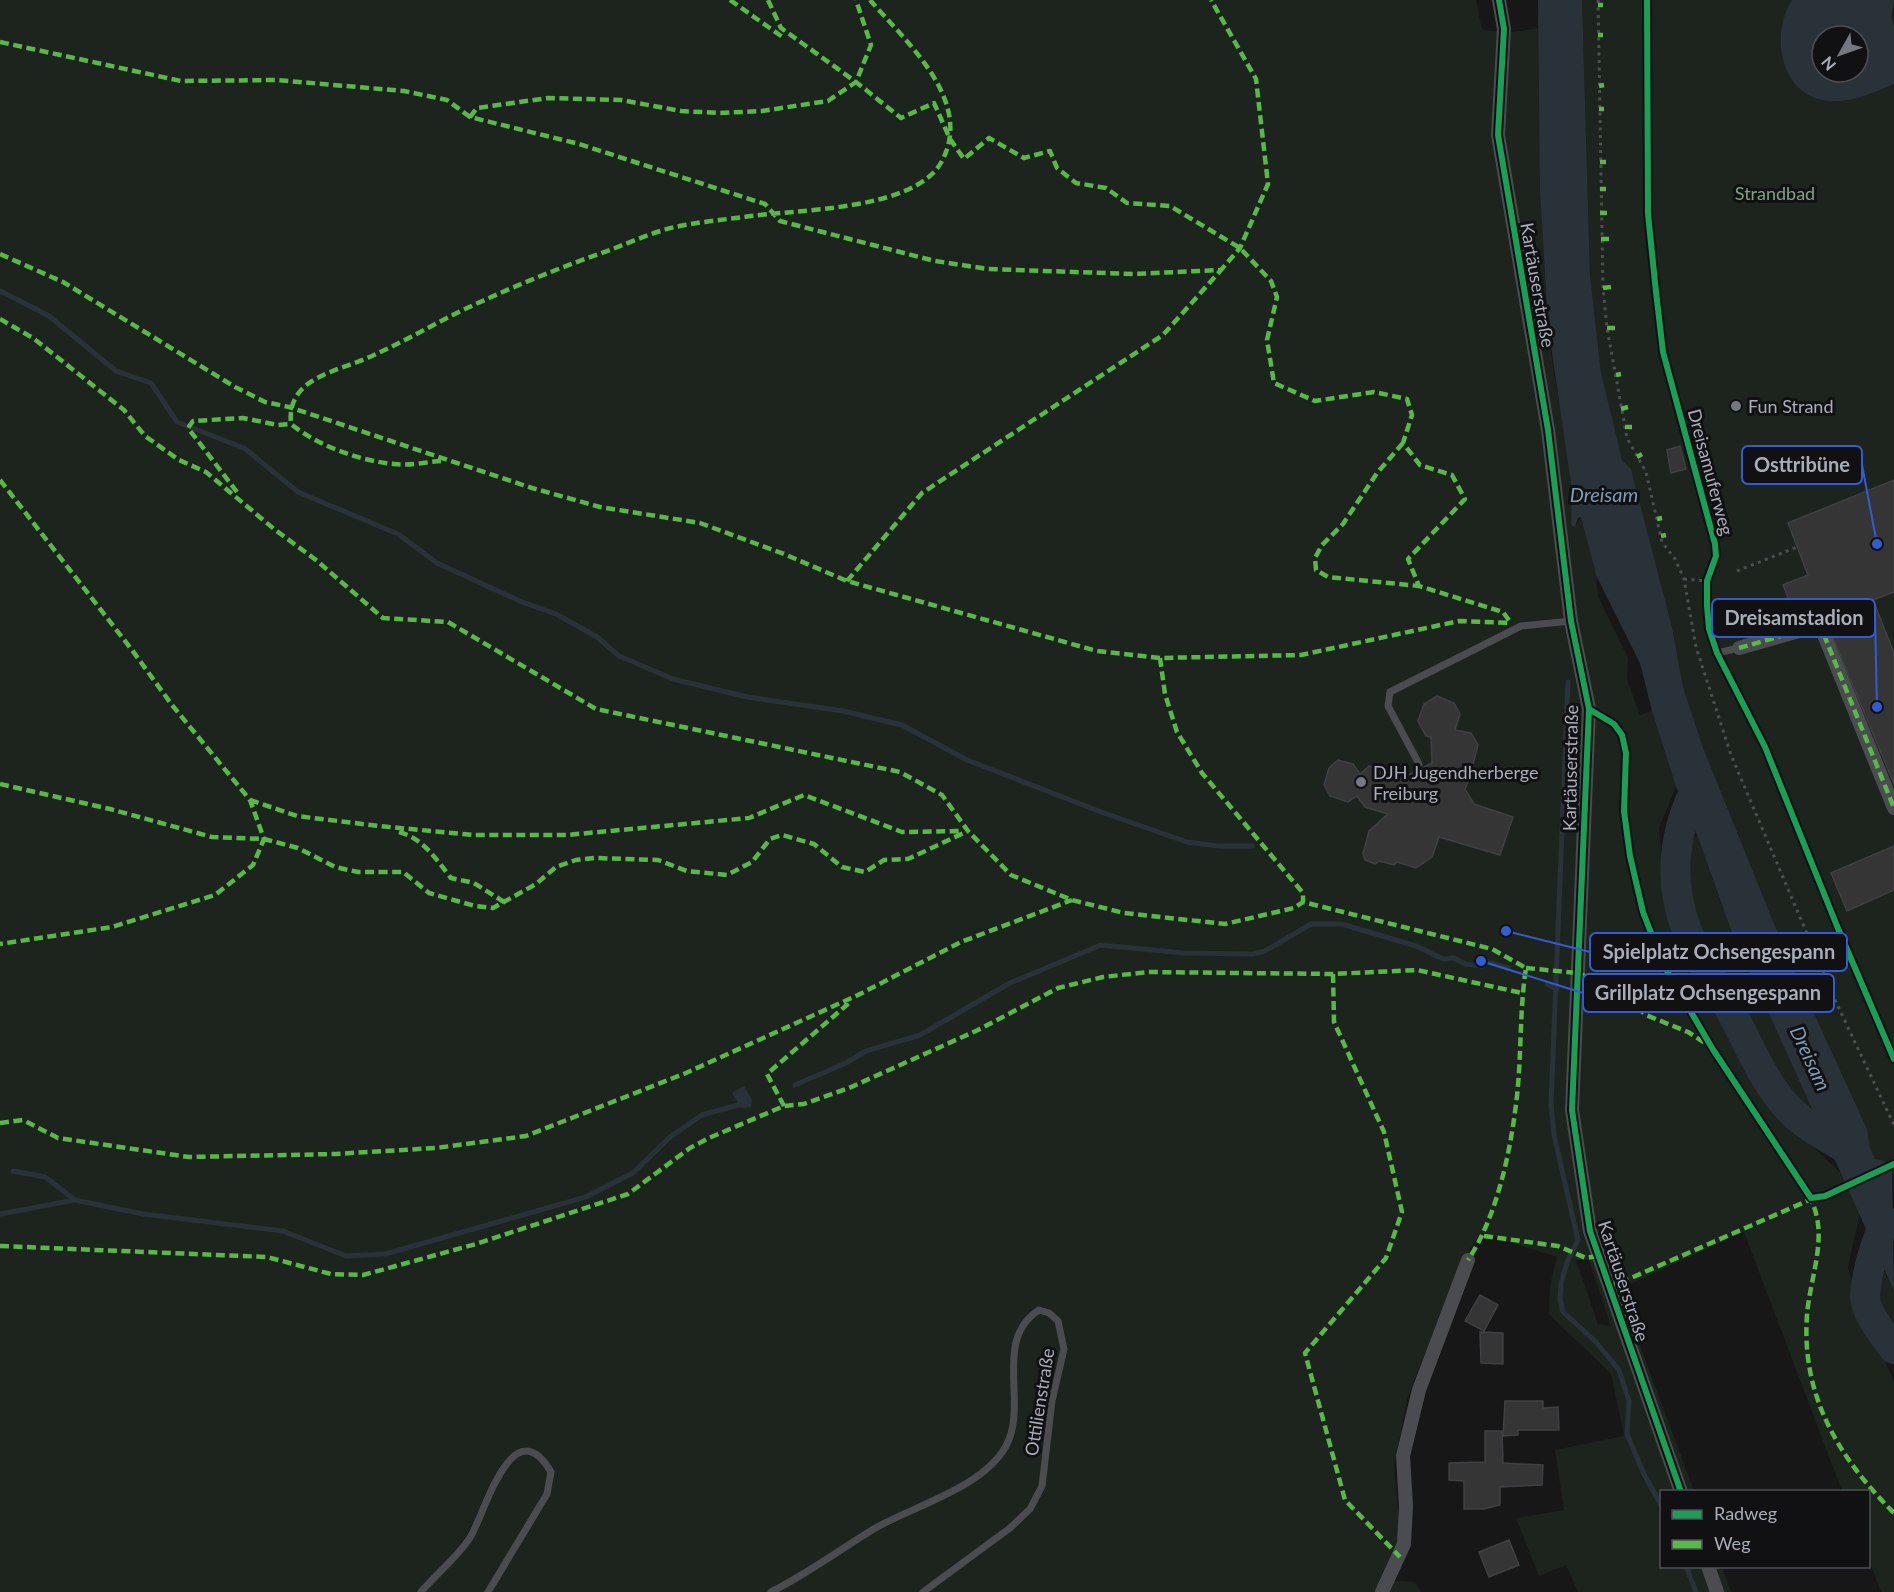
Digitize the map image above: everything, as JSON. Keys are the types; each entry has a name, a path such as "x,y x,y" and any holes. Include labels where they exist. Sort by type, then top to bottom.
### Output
{"street":[{"name":"Kartäuserstraße","path":"1499,0 1504,30 1498,135 1548,430 1571,621 1589,709 1572,1110 1590,1231 1681,1490"},
{"path":"1739,648 1823,623 1894,808"},
{"path":"1382,1592 1404,1544 1406,1512 1403,1456 1419,1390 1468,1260"},
{"path":"1709,1568 1717,1592"}],"lane":[{"path":"1419,764 1388,706 1390,692 1521,626 1571,621"},
{"path":"1511,623 1521,626"},
{"path":"1717,653 1739,648"},
{"name":"Ottilienstraße","path":"771,1592 807,1574 874,1529 934,1502 992,1464 1006,1445 1013,1421 1014,1350 1020,1329 1029,1317 1039,1310 1049,1313 1058,1321 1062,1330 1064,1349 1053,1401 1042,1486 1030,1509 1010,1528 924,1592"},
{"path":"421,1592 470,1538 502,1466 515,1455 529,1452 543,1458 551,1472 547,1494 488,1592"}],"path":[{"path":"1598,0 1600,239 1607,328 1628,438 1646,472 1662,542 1675,559 1684,579 1696,647 1731,755 1836,1002 1894,1125"},
{"path":"1737,571 1797,547"},
{"path":"1707,590 1710,573"},
{"path":"1684,579 1707,581"}],"green space":[{"path":"0,0 1476,0 1482,30 1513,32 1540,28 1541,176 1545,288 1551,350 1570,475 1571,525 1575,526 1581,517 1596,575 1598,596 1628,658 1627,680 1640,715 1652,711 1676,787 1659,828 1663,871 1675,920 1745,1063 1778,1114 1842,1174 1860,1212 1848,1268 1861,1310 1894,1381 1894,1592 1881,1592 1870,1563 1870,1490 1842,1490 1744,1232 1619,1289 1694,1490 1660,1490 1660,1568 1722,1568 1731,1592 1578,1592 1566,1565 1539,1576 1516,1518 1564,1510 1555,1450 1624,1436 1611,1374 1549,1314 1550,1285 1557,1257 1480,1233 1460,1267 1408,1396 1394,1465 1399,1521 1397,1547 1386,1580 1415,1582 1421,1592 0,1592","holes":["1576,1260 1589,1260 1611,1326 1598,1324"]},
{"name":"Strandbad","path":"1582,0 1894,0 1894,1175 1875,1159 1869,1148 1867,1129 1781,941 1702,745 1683,687 1672,627 1631,469 1622,460 1601,373 1590,275"},
{"path":"1697,835 1721,903 1814,1114 1805,1115 1771,1064 1729,979 1696,932 1684,880 1683,846"},
{"path":"1883,1269 1894,1291 1894,1335 1874,1304 1873,1288"}],"water":[{"name":"Dreisam","path":"1538,0 1582,0 1590,275 1601,373 1622,460 1631,469 1672,627 1683,687 1702,745 1781,941 1867,1129 1870,1148 1875,1159 1884,1161 1892,1171 1894,1291 1730,927 1697,835 1676,787 1652,711 1640,663 1596,575 1581,517 1578,518 1575,527 1571,525 1572,490 1548,326 1540,190"},
{"path":"1792,0 1894,0 1891,17 1894,26 1894,84 1848,100 1832,101 1815,98 1801,90 1791,78 1784,64 1781,31"},
{"path":"744,1086 752,1100 751,1107 741,1108 732,1093"}],"pier":[{"path":"1890,1163 1893,1167 1846,1189 1843,1184"}],"building":[{"path":"1680,446 1686,469 1671,473 1667,450"},
{"path":"1894,480 1894,592 1873,600 1894,653 1894,784 1820,606 1795,615 1783,585 1808,575 1788,523"},
{"name":"DJH Jugendherberge Freiburg","path":"1437,696 1454,703 1460,714 1455,730 1471,733 1478,745 1473,764 1463,771 1469,780 1465,789 1474,804 1513,817 1500,855 1439,837 1432,857 1416,868 1397,862 1394,865 1379,861 1375,864 1365,860 1363,854 1369,831 1388,814 1365,807 1357,796 1348,802 1330,796 1324,785 1329,768 1338,760 1353,764 1360,774 1369,766 1390,771 1397,781 1432,763 1431,737 1426,736 1418,721 1424,704"},
{"path":"1894,846 1894,890 1847,911 1831,873"},
{"path":"1480,1295 1498,1305 1484,1331 1465,1321"},
{"path":"1480,1332 1503,1333 1503,1364 1481,1363"},
{"path":"1505,1401 1543,1401 1543,1408 1558,1407 1559,1430 1518,1430 1518,1435 1503,1436"},
{"path":"1485,1431 1502,1431 1503,1463 1543,1465 1542,1485 1500,1487 1500,1505 1484,1509 1464,1509 1464,1481 1449,1480 1449,1463 1485,1462"},
{"path":"1509,1540 1519,1565 1489,1577 1479,1552"}],"waterway":[{"path":"0,291 49,316 116,371 151,383 177,422 244,448 298,492 398,534 437,563 522,602 556,614 597,637 619,656 673,679 747,697 843,711 902,725 967,760 1104,813 1187,842 1219,846 1252,846"},
{"path":"1568,682 1551,1104 1554,1135 1578,1240 1567,1262 1561,1284 1560,1300 1563,1312 1595,1341 1619,1370 1629,1401 1627,1434 1644,1474 1660,1503"},
{"path":"1698,785 1683,820 1676,856 1677,894 1687,931 1758,1064 1780,1099 1805,1123 1857,1156"},
{"path":"795,1085 846,1063 866,1051 920,1035 1010,983 1101,945 1183,953 1253,954 1265,951 1311,924 1342,924 1416,946 1443,959 1454,958 1465,964 1483,966 1485,961 1508,968"},
{"path":"1547,984 1557,989"},
{"path":"0,1214 75,1200 143,1214 283,1231 346,1256 385,1254 586,1197 633,1173 670,1137 702,1115 745,1103"},
{"path":"13,1171 45,1177 75,1200"},
{"path":"1885,1221 1872,1259 1865,1297 1872,1317 1894,1349"},
{"path":"1687,1568 1696,1592"}],"marked path":[{"path":"730,0 784,38"},
{"path":"768,0 781,28 856,82 901,118 934,103 950,139 964,159 989,138 1024,158 1050,151 1057,168 1076,183 1106,188 1127,203 1170,206 1240,248 1271,281 1277,297 1267,340 1274,383 1315,401 1374,392 1407,399 1412,415 1403,443 1420,465 1452,475 1465,499 1408,559 1419,586 1503,612 1511,623"},
{"path":"470,117 477,108 548,98 621,100 681,111 720,113 762,111 828,101 856,82 871,45 856,0"},
{"path":"441,461 394,464 367,460 326,446 291,424 292,408 297,395 318,378 374,355 465,309 555,270 650,234 701,222 852,205 881,199 907,190 928,178 942,161 950,138 949,116 943,94 932,73 917,53 870,0"},
{"path":"0,42 181,81 276,80 404,91 447,100 470,117 579,144 765,204 780,221 935,261 988,269 1133,274 1221,270 1240,248 1268,184 1256,79 1211,0"},
{"path":"1598,5 1603,5"},
{"path":"1598,35 1603,35"},
{"path":"1599,86 1604,85"},
{"path":"1599,109 1604,109"},
{"path":"1600,162 1606,162"},
{"path":"1600,189 1606,189"},
{"path":"1600,213 1607,213"},
{"path":"1601,239 1609,239"},
{"path":"0,254 63,282 235,387 265,402 289,407 532,488 600,507 700,523 784,554 847,581 1097,651 1160,658 1301,655 1459,621 1511,623"},
{"path":"847,581 922,493 1163,335 1221,270"},
{"path":"1603,288 1611,287"},
{"path":"0,319 33,338 124,410 145,436 179,460 206,472 274,529 316,560 383,618 448,622 596,709 900,772 942,795 968,831 1011,875 1072,900 1124,913 1225,924 1294,908 1303,902 1492,949 1526,968 1518,1087 1506,1165 1494,1206 1468,1260"},
{"path":"1607,328 1615,328"},
{"path":"1616,375 1621,374"},
{"path":"1621,409 1628,407"},
{"path":"237,492 188,428 193,421 243,418 278,425 291,424"},
{"path":"1625,427 1632,427"},
{"path":"1403,443 1377,473 1343,524 1322,545 1315,558 1316,570 1328,577 1419,586"},
{"path":"1637,457 1642,454"},
{"path":"0,480 172,705 250,800 264,839 253,865 215,895 112,927 0,944"},
{"path":"1657,519 1662,518"},
{"path":"1661,536 1666,535"},
{"path":"1739,648 1820,625 1894,808"},
{"path":"1160,658 1165,694 1177,732 1202,773 1303,893 1303,902"},
{"path":"0,784 110,809 212,837 264,839 298,848 335,867 358,872 403,872 429,893 475,906 493,908 536,884 556,867 576,860 595,858 658,860 687,871 727,875 752,862 770,839 782,835 814,844 842,867 865,872 884,860 908,859 968,831"},
{"path":"250,800 297,816 379,826 473,835 567,835 749,818 804,795 902,832 963,831"},
{"path":"399,832 422,844 451,878 474,883 504,902"},
{"path":"0,1123 23,1120 58,1138 189,1157 335,1154 436,1148 526,1136 686,1073 858,995 961,942 1072,900"},
{"path":"1526,968 1577,973 1616,988 1646,1015 1688,1032 1705,1043"},
{"path":"0,1246 267,1257 331,1274 363,1275 476,1244 628,1194 690,1148 709,1138 784,1106 804,1104 849,1088 978,1030 1058,988 1103,977 1148,972 1333,974 1417,970 1522,993"},
{"path":"1333,974 1334,1022 1384,1132 1402,1212 1386,1258 1305,1353 1345,1500 1400,1557"},
{"path":"784,1106 767,1074 849,1003"},
{"path":"1808,1195 1815,1209 1819,1239 1807,1315 1810,1372 1817,1399 1841,1448 1856,1470 1894,1513"},
{"path":"1608,1288 1814,1198"},
{"path":"1484,1236 1558,1246 1586,1258 1598,1256"}],"cycle path":[{"path":"1499,0 1504,29 1498,135 1548,430 1571,621 1589,709 1572,1110 1590,1231 1680,1490"},
{"name":"Dreisamuferweg","path":"1647,0 1648,214 1663,352 1715,544 1716,556 1707,581 1709,629 1717,653 1765,747 1837,926 1894,1059"},
{"path":"1589,709 1614,724 1622,735 1626,753 1624,811 1630,856 1643,912 1663,964 1712,1048 1811,1198 1825,1196 1894,1164"}],"place":[{"name":"Fun Strand","path":"1736,406"},
{"name":"Osttribüne","path":"1877,544"},
{"name":"Dreisamstadion","path":"1877,707"},
{"name":"DJH Jugendherberge Freiburg","path":"1361,782"},
{"name":"Spielplatz Ochsengespann","path":"1506,931"},
{"name":"Grillplatz Ochsengespann","path":"1481,961"}]}
